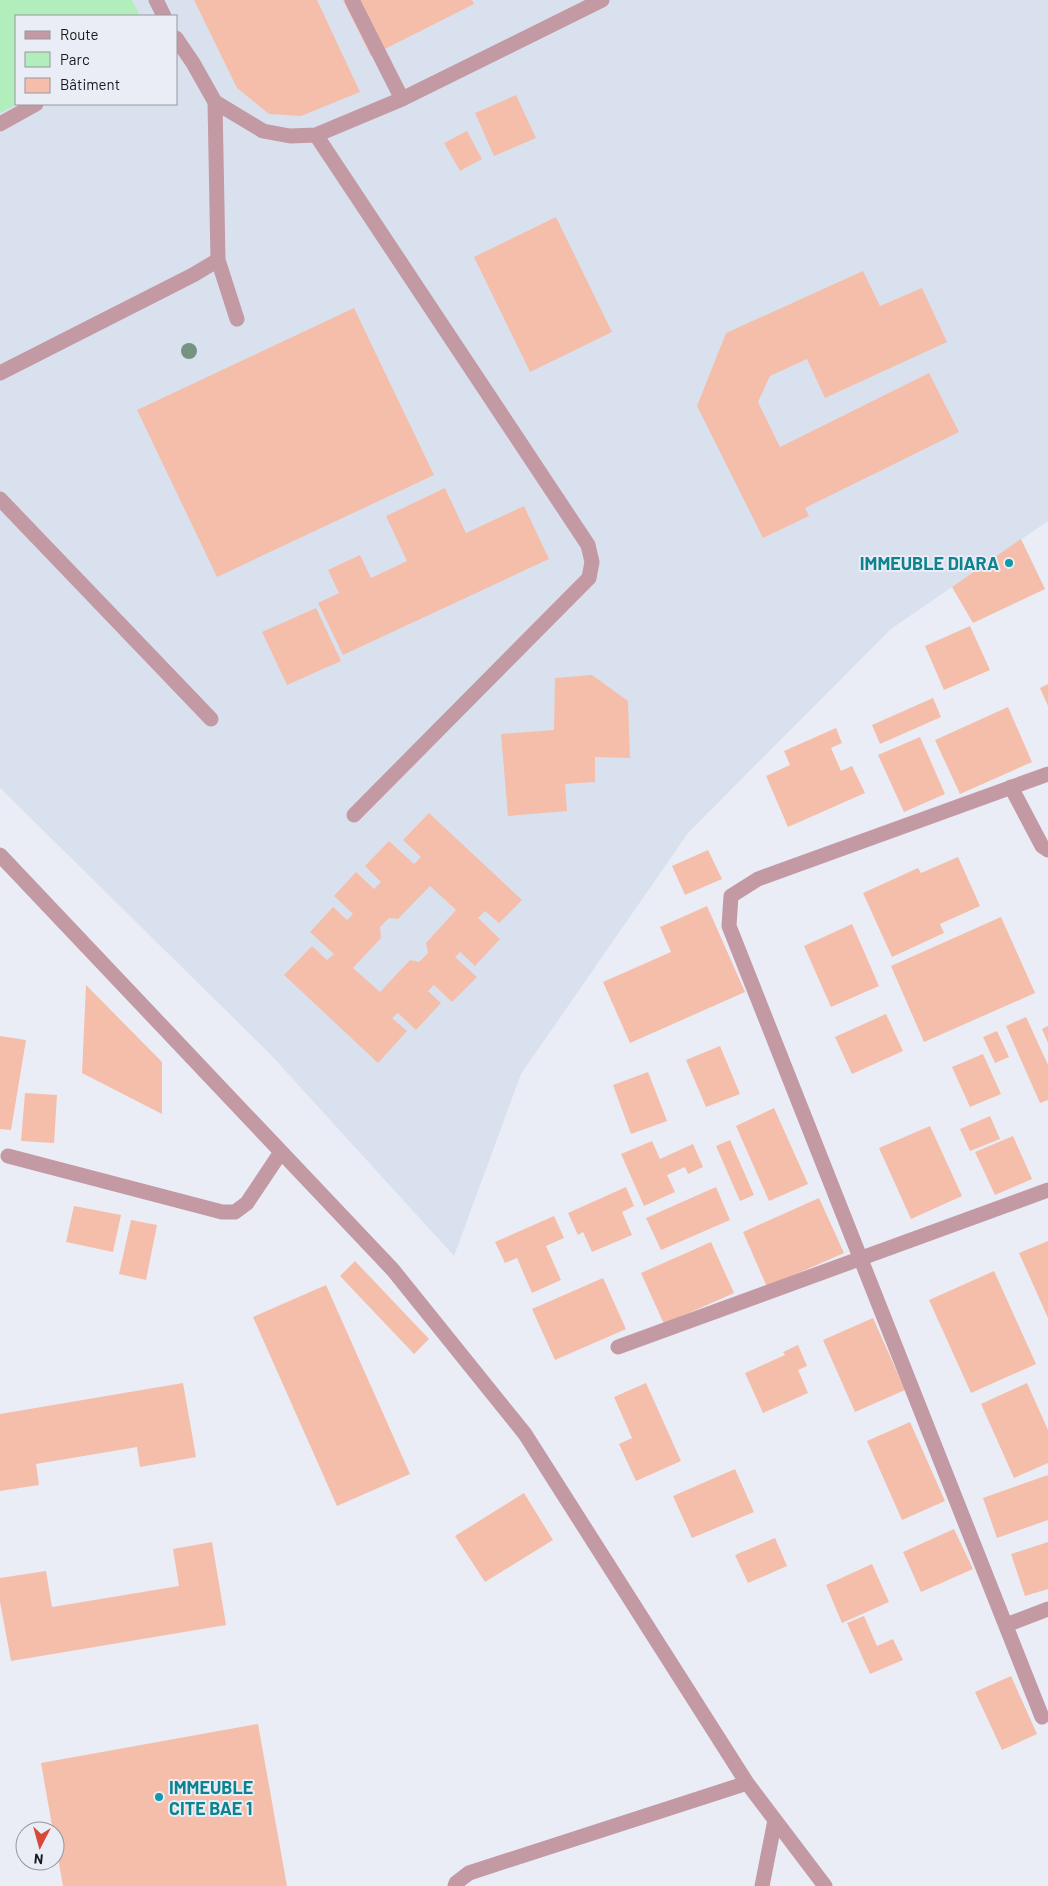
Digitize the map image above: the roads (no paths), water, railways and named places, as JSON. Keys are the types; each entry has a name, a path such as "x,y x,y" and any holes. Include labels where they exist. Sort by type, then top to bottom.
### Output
{"street":[{"path":"156,0 164,15"},
{"path":"352,0 402,99"},
{"path":"215,102 263,131 290,136 316,135 402,99 602,0"},
{"path":"178,41 215,102 218,260 237,319"},
{"path":"0,124 34,105"},
{"path":"316,135 588,545 592,562 589,578 354,815"},
{"path":"0,373 193,275 218,260"},
{"path":"0,499 211,719"},
{"path":"1042,1717 729,926 732,896 758,879 1048,774"},
{"path":"1011,788 1042,846 1048,850"},
{"path":"0,855 394,1270 525,1434 747,1783 825,1886"},
{"path":"8,1156 222,1212 235,1212 247,1203 281,1152"},
{"path":"618,1347 861,1260 1048,1190"},
{"path":"1006,1625 1048,1609"},
{"path":"455,1886 456,1883 469,1874 747,1783"},
{"path":"762,1886 775,1820"}],"place":[{"name":"IMMEUBLE DIARA","path":"1009,563"},
{"name":"IMMEUBLE CITE BAE 1","path":"159,1797"}]}
